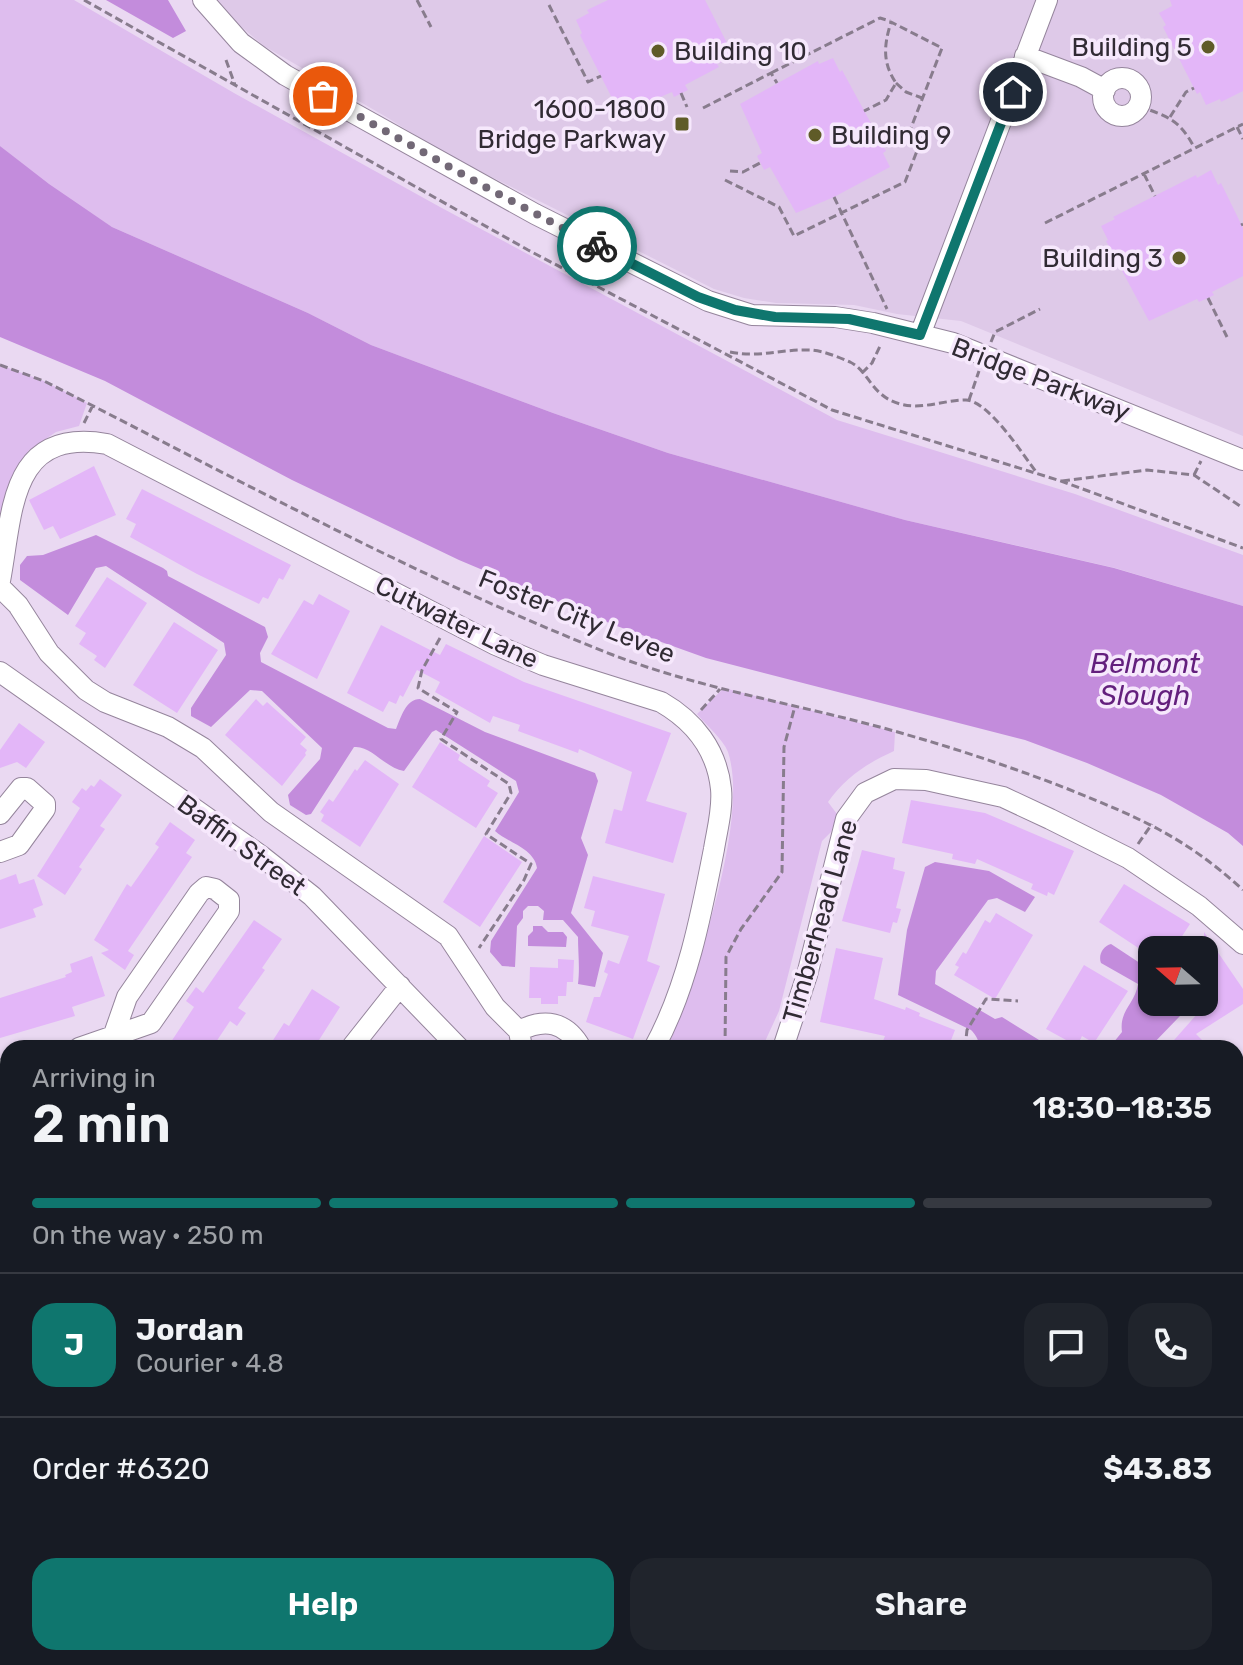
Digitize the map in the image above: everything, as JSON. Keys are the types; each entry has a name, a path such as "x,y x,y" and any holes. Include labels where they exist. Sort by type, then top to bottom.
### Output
{"street":[{"name":"Bridge Parkway","path":"203,0 241,43 285,75 512,202 698,297 752,315 835,317 885,325 920,335 985,355 1243,460"},
{"path":"920,335 1047,0"},
{"path":"1025,56 1081,77 1105,90 1104,103 1117,116 1130,115 1139,106"},
{"name":"Cutwater Lane","path":"520,1040 448,936 271,812 203,748 168,727 105,702 86,690 49,653 18,605 0,584 17,492 23,472 30,462 49,449 66,443 88,440 107,444 496,645 543,665 661,702 690,722 713,758 721,786 722,805 707,886 679,992 658,1040"},
{"name":"Baffin Street","path":"0,672 260,855 312,896 451,1040"},
{"name":"Timberhead Lane","path":"786,1040 807,975 846,819 865,793 894,779 911,778 1003,797 1128,858 1199,906 1243,944"},
{"path":"0,814 21,788 27,788 45,804 45,809 19,845 0,852"},
{"path":"104,1040 113,1037 151,1023 229,911 229,900 215,889 206,887 199,893 127,997 113,1037"},
{"path":"357,1040 400,986"},
{"path":"520,1040 534,1023 554,1024 574,1040"}],"path":[{"path":"84,0 553,264 832,410 1061,481 1243,548"},
{"path":"417,0 431,27"},
{"path":"549,5 588,82 601,76"},
{"path":"703,108 880,18 942,48 909,133 922,138 905,182 794,236 779,207 725,180"},
{"path":"891,22 884,51 889,72 906,92 922,98"},
{"path":"226,60 235,85"},
{"path":"771,73 777,83"},
{"path":"864,111 886,100 896,83"},
{"path":"1170,117 1186,92 1194,88"},
{"path":"681,93 687,107"},
{"path":"1139,106 1170,117 1183,126 1194,147"},
{"path":"1045,223 1243,124"},
{"path":"1237,127 1243,139"},
{"path":"730,171 743,172 760,163"},
{"path":"1143,174 1155,196"},
{"path":"834,197 889,313 881,345 872,363 862,373"},
{"path":"1208,298 1227,337"},
{"path":"969,400 995,332 1040,309"},
{"path":"724,351 751,356 818,351 852,363 872,387 897,403 914,407 969,400 991,414 1037,473"},
{"name":"Foster City Levee","path":"0,365 44,381 251,489 514,613 614,655 721,688 887,729 1018,770 1152,824 1187,844 1243,890"},
{"path":"1061,481 1147,470 1194,475 1243,508"},
{"path":"450,621 422,670 418,688 457,712 441,739 509,784 511,793 486,834 531,864 524,880 468,965"},
{"path":"690,722 721,688"},
{"path":"725,1040 726,957 741,929 782,872 784,747 795,706"},
{"path":"1128,858 1152,824"},
{"path":"966,1040 967,1030 986,999 1018,1001"}],"shaded area":[{"path":"0,0 74,0 440,207 837,420 1075,494 1243,555 1243,606 1115,568 905,520 668,453 371,345 308,313 112,227 48,185 0,146"},
{"path":"106,0 168,0 186,31 173,38"},
{"path":"217,0 1243,0 1243,436 961,321 897,314 854,305 776,303 714,289 440,151 264,46 231,18"},
{"name":"Belmont Slough","path":"0,146 112,227 308,313 371,345 553,413 668,453 905,520 1114,568 1243,606 1243,846 1228,833 1161,795 1025,740 706,658 614,625 459,560 292,480 105,381 0,337"},
{"path":"0,365 44,381 87,403 79,426 56,432 28,451 0,535"},
{"path":"96,535 163,568 168,576 265,627 268,637 260,653 261,662 388,728 396,729 408,705 420,699 485,732 595,773 598,781 581,838 588,855 571,913 603,953 595,987 578,984 578,937 563,920 543,920 544,911 538,906 528,906 517,926 515,967 502,966 490,952 491,941 537,868 531,855 495,831 519,792 516,781 436,730 404,771 366,749 354,747 311,814 306,815 290,805 288,795 320,759 322,748 262,691 250,690 211,727 191,716 191,708 226,655 224,643 106,566 96,568 68,615 20,580 20,565 27,556 43,555"},
{"path":"724,688 895,732 894,751 857,772 828,802 837,814 831,832 822,841 779,1011 766,1040 670,1040 706,935 732,816 733,781 728,752 697,714"},
{"path":"935,862 989,871 1035,897 1025,912 997,898 988,900 936,971 935,984 995,1019 1002,1017 1039,1040 977,1040 971,1030 898,995 907,930 925,867"},
{"path":"533,926 542,926 548,932 563,932 567,937 566,947 528,946 528,936"},
{"path":"1111,944 1138,962 1138,984 1101,963 1102,951"},
{"path":"1138,984 1138,1016 1180,1016 1157,1040 1116,1040 1122,1032 1125,1012"}],"building":[{"name":"Building 10","path":"608,0 705,0 727,43 724,44 731,58 685,85 688,90 674,97 672,92 623,113 616,99 613,100 580,35 582,33 576,20 589,13 587,10"},
{"name":"Building 5","path":"1170,0 1243,0 1243,91 1221,102 1220,99 1206,105 1200,92 1197,94 1163,27 1166,25 1159,13 1172,6"},
{"name":"Building 9","path":"833,58 886,151 883,153 890,167 796,213 770,167 764,170 757,156 762,153 740,104 818,61 819,64"},
{"name":"Building 3","path":"1211,170 1218,185 1221,183 1243,228 1243,276 1212,292 1214,295 1208,298 1199,302 1197,299 1149,321 1101,226 1115,219 1113,217"},
{"path":"94,466 116,515 60,539 53,526 44,530 29,500"},
{"path":"142,489 291,565 283,580 279,578 268,599 263,597 259,604 130,537 136,524 126,519"},
{"path":"107,577 147,603 105,668 94,660 97,656 79,644 86,633 75,626"},
{"path":"319,594 350,611 317,679 271,654 304,600 313,605"},
{"path":"174,622 218,650 177,713 133,685"},
{"path":"381,625 440,655 446,644 524,682 671,733 646,801 687,813 673,863 605,843 614,809 622,811 632,772 579,749 578,753 518,731 520,725 493,716 490,723 435,692 440,682 417,670 403,697 400,695 396,704 389,701 383,712 347,693"},
{"path":"256,699 263,706 267,702 306,737 300,744 307,750 306,755 282,786 225,735"},
{"path":"19,723 45,742 26,768 17,762 0,768 0,750"},
{"path":"440,742 460,755 458,760 490,781 487,786 498,793 476,828 412,787"},
{"path":"365,760 399,784 360,847 321,821 324,815 320,812 329,799 333,802 355,769 357,771"},
{"path":"100,779 122,795 100,826 105,829 79,867 82,869 65,895 37,876 80,808 72,802 82,788 86,791 91,785 94,787"},
{"path":"911,800 985,813 1074,851 1054,895 1048,892 1047,896 1031,889 1033,884 977,859 975,864 952,859 953,854 902,843"},
{"path":"170,822 195,840 186,853 192,857 128,951 134,955 125,970 101,953 109,950 94,940 127,884 131,887 159,847 155,844"},
{"path":"484,836 522,862 480,927 443,902"},
{"path":"862,850 895,858 893,869 905,872 896,908 901,909 890,933 842,921"},
{"path":"16,874 19,884 34,879 43,905 33,909 36,917 0,929 0,880"},
{"path":"593,876 665,894 647,961 660,966 633,1039 586,1022 594,997 600,997 608,974 604,972 608,960 619,964 629,936 591,926 595,911 584,908"},
{"path":"1124,884 1190,924 1182,936 1138,936 1138,948 1099,922"},
{"path":"996,913 1033,935 995,999 954,975 959,967 955,965 963,952 966,954 985,920 990,923"},
{"path":"254,920 282,939 238,1008 246,1013 237,1026 230,1021 217,1040 172,1040 194,1007 186,1001 196,987 203,993"},
{"path":"836,948 883,958 874,999 905,1010 906,1007 920,1013 919,1016 955,1030 951,1040 883,1040 885,1036 820,1022"},
{"path":"1218,952 1243,989 1243,1004 1196,1034 1202,1040 1174,1040 1195,1016 1218,1016"},
{"path":"92,956 105,996 72,1007 75,1016 0,1038 0,998 66,977 72,972 70,964"},
{"path":"558,959 574,960 573,982 567,982 566,996 558,996 558,1004 541,1004 541,998 529,998 530,967 558,968"},
{"path":"1084,965 1128,991 1096,1040 1082,1036 1080,1040 1066,1040 1046,1029"},
{"path":"312,989 340,1007 319,1040 273,1040 284,1023 289,1026"}],"way so far":[{"path":"323,96 597,246"}],"place":[{"name":"Building 5","path":"1208,47"},
{"name":"Building 10","path":"658,51"},
{"name":"1600-1800 Bridge Parkway","path":"682,124"},
{"name":"Building 9","path":"815,135"},
{"name":"Building 3","path":"1179,258"}],"route":[{"path":"597,246 698,297 752,315 849,319 920,335 1013,92"}]}
